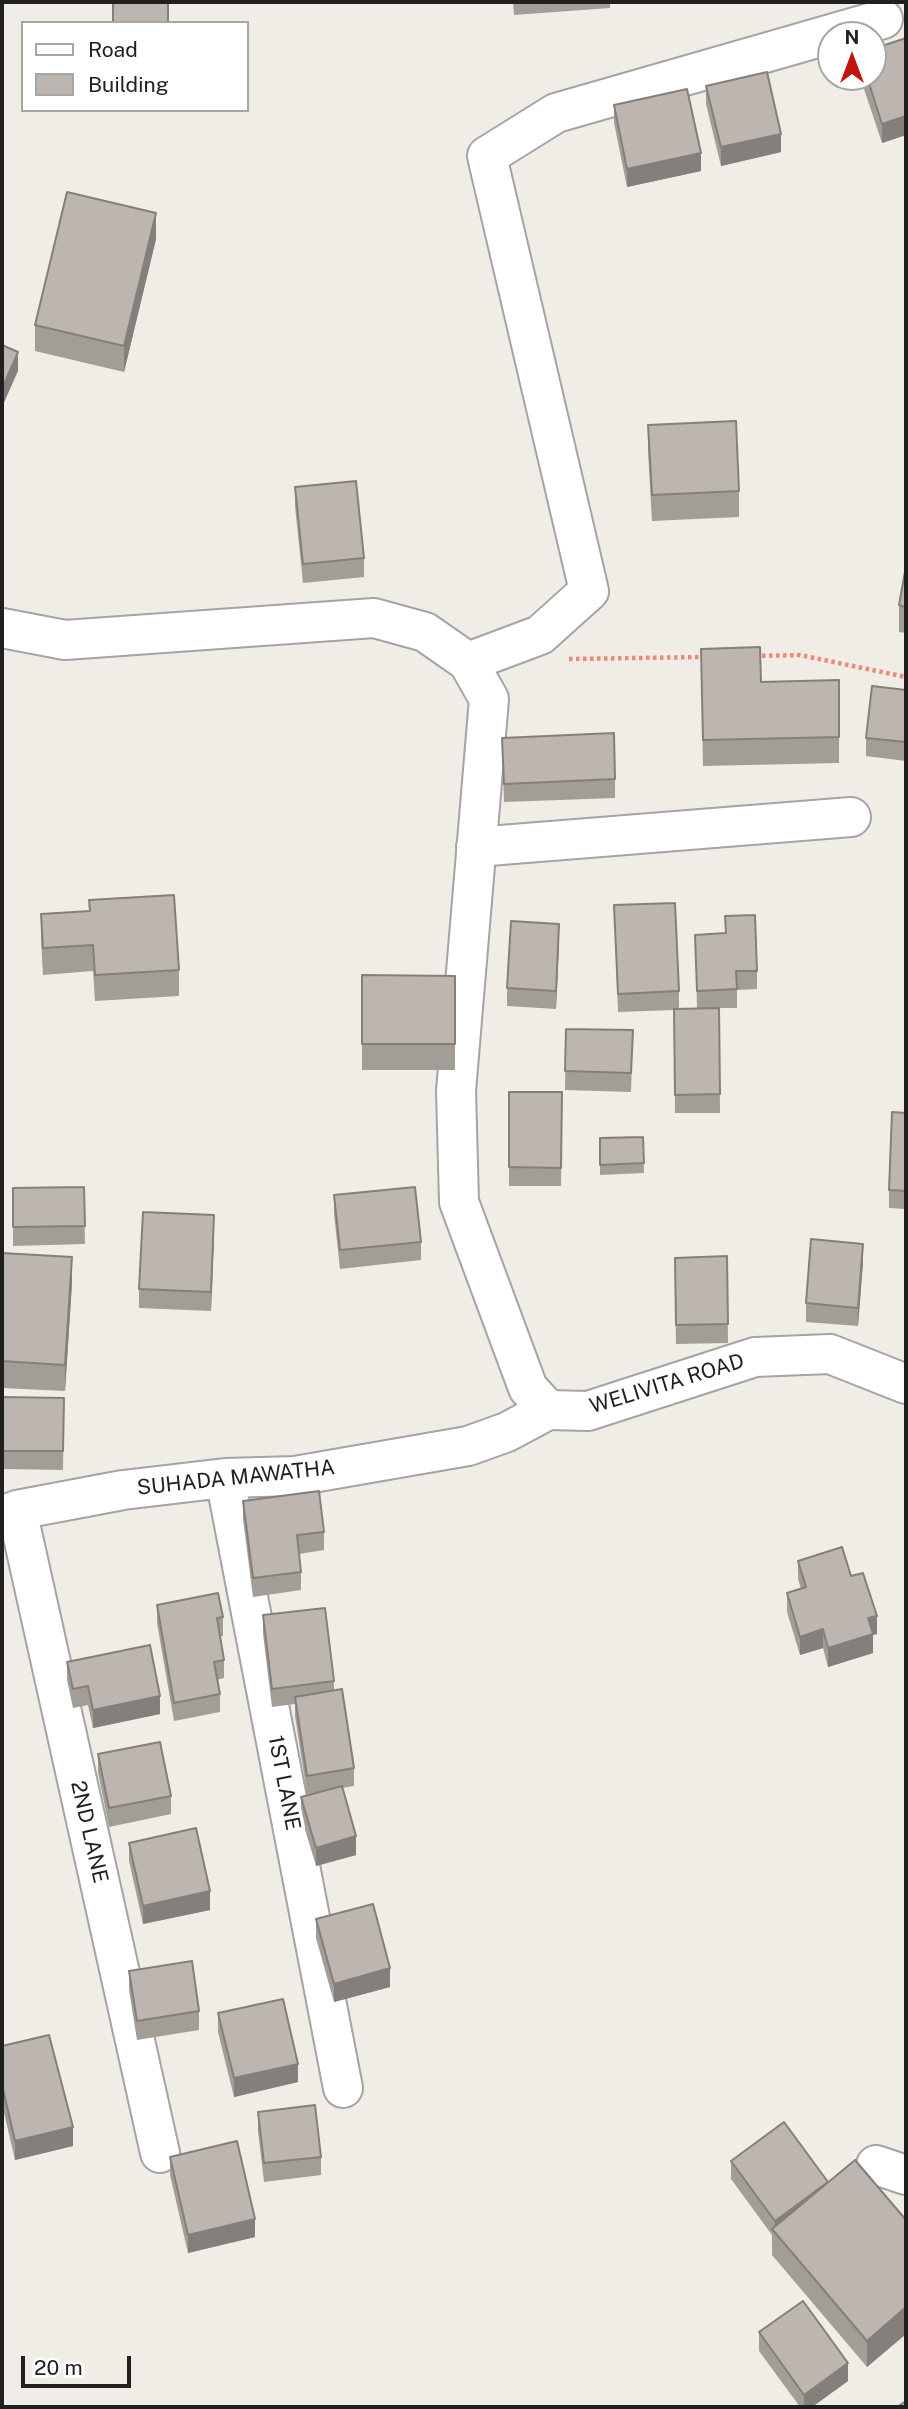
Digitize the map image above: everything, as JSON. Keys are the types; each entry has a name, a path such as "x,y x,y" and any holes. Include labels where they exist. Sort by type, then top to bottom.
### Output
{"street":[{"path":"468,662 540,635 589,591 487,156 556,113 883,19"},
{"path":"2,628 65,640 374,618 425,632 468,662 489,699 456,1091 459,1202 528,1388 548,1410"},
{"path":"476,847 852,817"},
{"name":"WELIVITA ROAD","path":"548,1410 588,1411 755,1357 830,1354 906,1384"},
{"name":"SUHADA MAWATHA","path":"9,1513 123,1490 225,1478 295,1476 468,1446 507,1432 548,1410"},
{"name":"1ST LANE","path":"225,1478 343,2088"},
{"name":"2ND LANE","path":"9,1513 160,2153"}],"path":[{"path":"519,643 572,660 706,657"},
{"path":"746,656 800,655 906,677"}],"building":[{"path":"113,2 168,2 168,21 113,21"},
{"path":"906,38 906,116 882,124 871,91 887,91 887,44"},
{"path":"767,72 781,134 721,147 706,86"},
{"path":"687,89 701,153 627,169 614,105"},
{"path":"67,192 156,213 124,346 35,325"},
{"path":"2,345 18,352 2,389"},
{"path":"736,421 739,491 652,495 648,425"},
{"path":"356,481 364,558 303,564 295,487"},
{"path":"906,566 906,607 899,605"},
{"path":"760,647 761,682 839,680 839,737 703,740 701,649"},
{"path":"872,686 906,690 906,742 866,738"},
{"path":"614,733 615,779 504,784 502,738"},
{"path":"174,895 179,970 95,975 93,945 43,948 41,914 90,911 89,900"},
{"path":"675,903 679,991 618,994 614,905"},
{"path":"755,915 757,971 736,971 737,989 697,991 695,935 726,933 725,916"},
{"path":"511,921 559,924 556,991 507,988"},
{"path":"362,975 455,976 455,1044 362,1044"},
{"path":"719,1008 720,1094 675,1095 674,1009"},
{"path":"566,1029 633,1030 631,1073 565,1071"},
{"path":"509,1092 562,1092 561,1168 509,1167"},
{"path":"892,1112 906,1113 906,1191 889,1190"},
{"path":"643,1137 644,1163 600,1165 600,1138"},
{"path":"84,1187 85,1226 13,1227 13,1188"},
{"path":"415,1187 421,1242 340,1250 334,1195"},
{"path":"143,1212 214,1215 211,1292 139,1289"},
{"path":"811,1239 863,1244 858,1308 806,1303"},
{"path":"2,1253 72,1257 65,1365 2,1361"},
{"path":"727,1256 728,1324 676,1325 675,1258"},
{"path":"2,1397 64,1398 63,1451 2,1451"},
{"path":"319,1491 324,1532 297,1535 301,1572 253,1578 243,1501"},
{"path":"842,1547 851,1576 863,1573 877,1616 868,1618 873,1634 828,1648 823,1629 800,1637 787,1593 806,1587 798,1561"},
{"path":"218,1593 223,1617 217,1618 224,1660 214,1662 220,1694 174,1703 157,1605"},
{"path":"325,1608 334,1681 272,1689 263,1615"},
{"path":"150,1645 160,1696 93,1710 88,1686 73,1689 67,1662"},
{"path":"342,1689 354,1768 307,1776 295,1697"},
{"path":"160,1742 171,1796 109,1808 98,1754"},
{"path":"342,1786 356,1836 316,1848 301,1797"},
{"path":"196,1828 210,1891 143,1906 129,1843"},
{"path":"373,1904 390,1968 334,1984 316,1919"},
{"path":"192,1961 199,2011 137,2021 129,1971"},
{"path":"283,1999 298,2064 234,2078 218,2013"},
{"path":"49,2035 73,2127 15,2141 2,2085 2,2046"},
{"path":"315,2105 321,2157 264,2163 258,2112"},
{"path":"784,2122 828,2182 775,2221 731,2161"},
{"path":"237,2141 255,2219 188,2235 170,2157"},
{"path":"855,2160 906,2220 906,2307 867,2341 772,2229"},
{"path":"803,2301 848,2363 804,2395 759,2332"}]}
